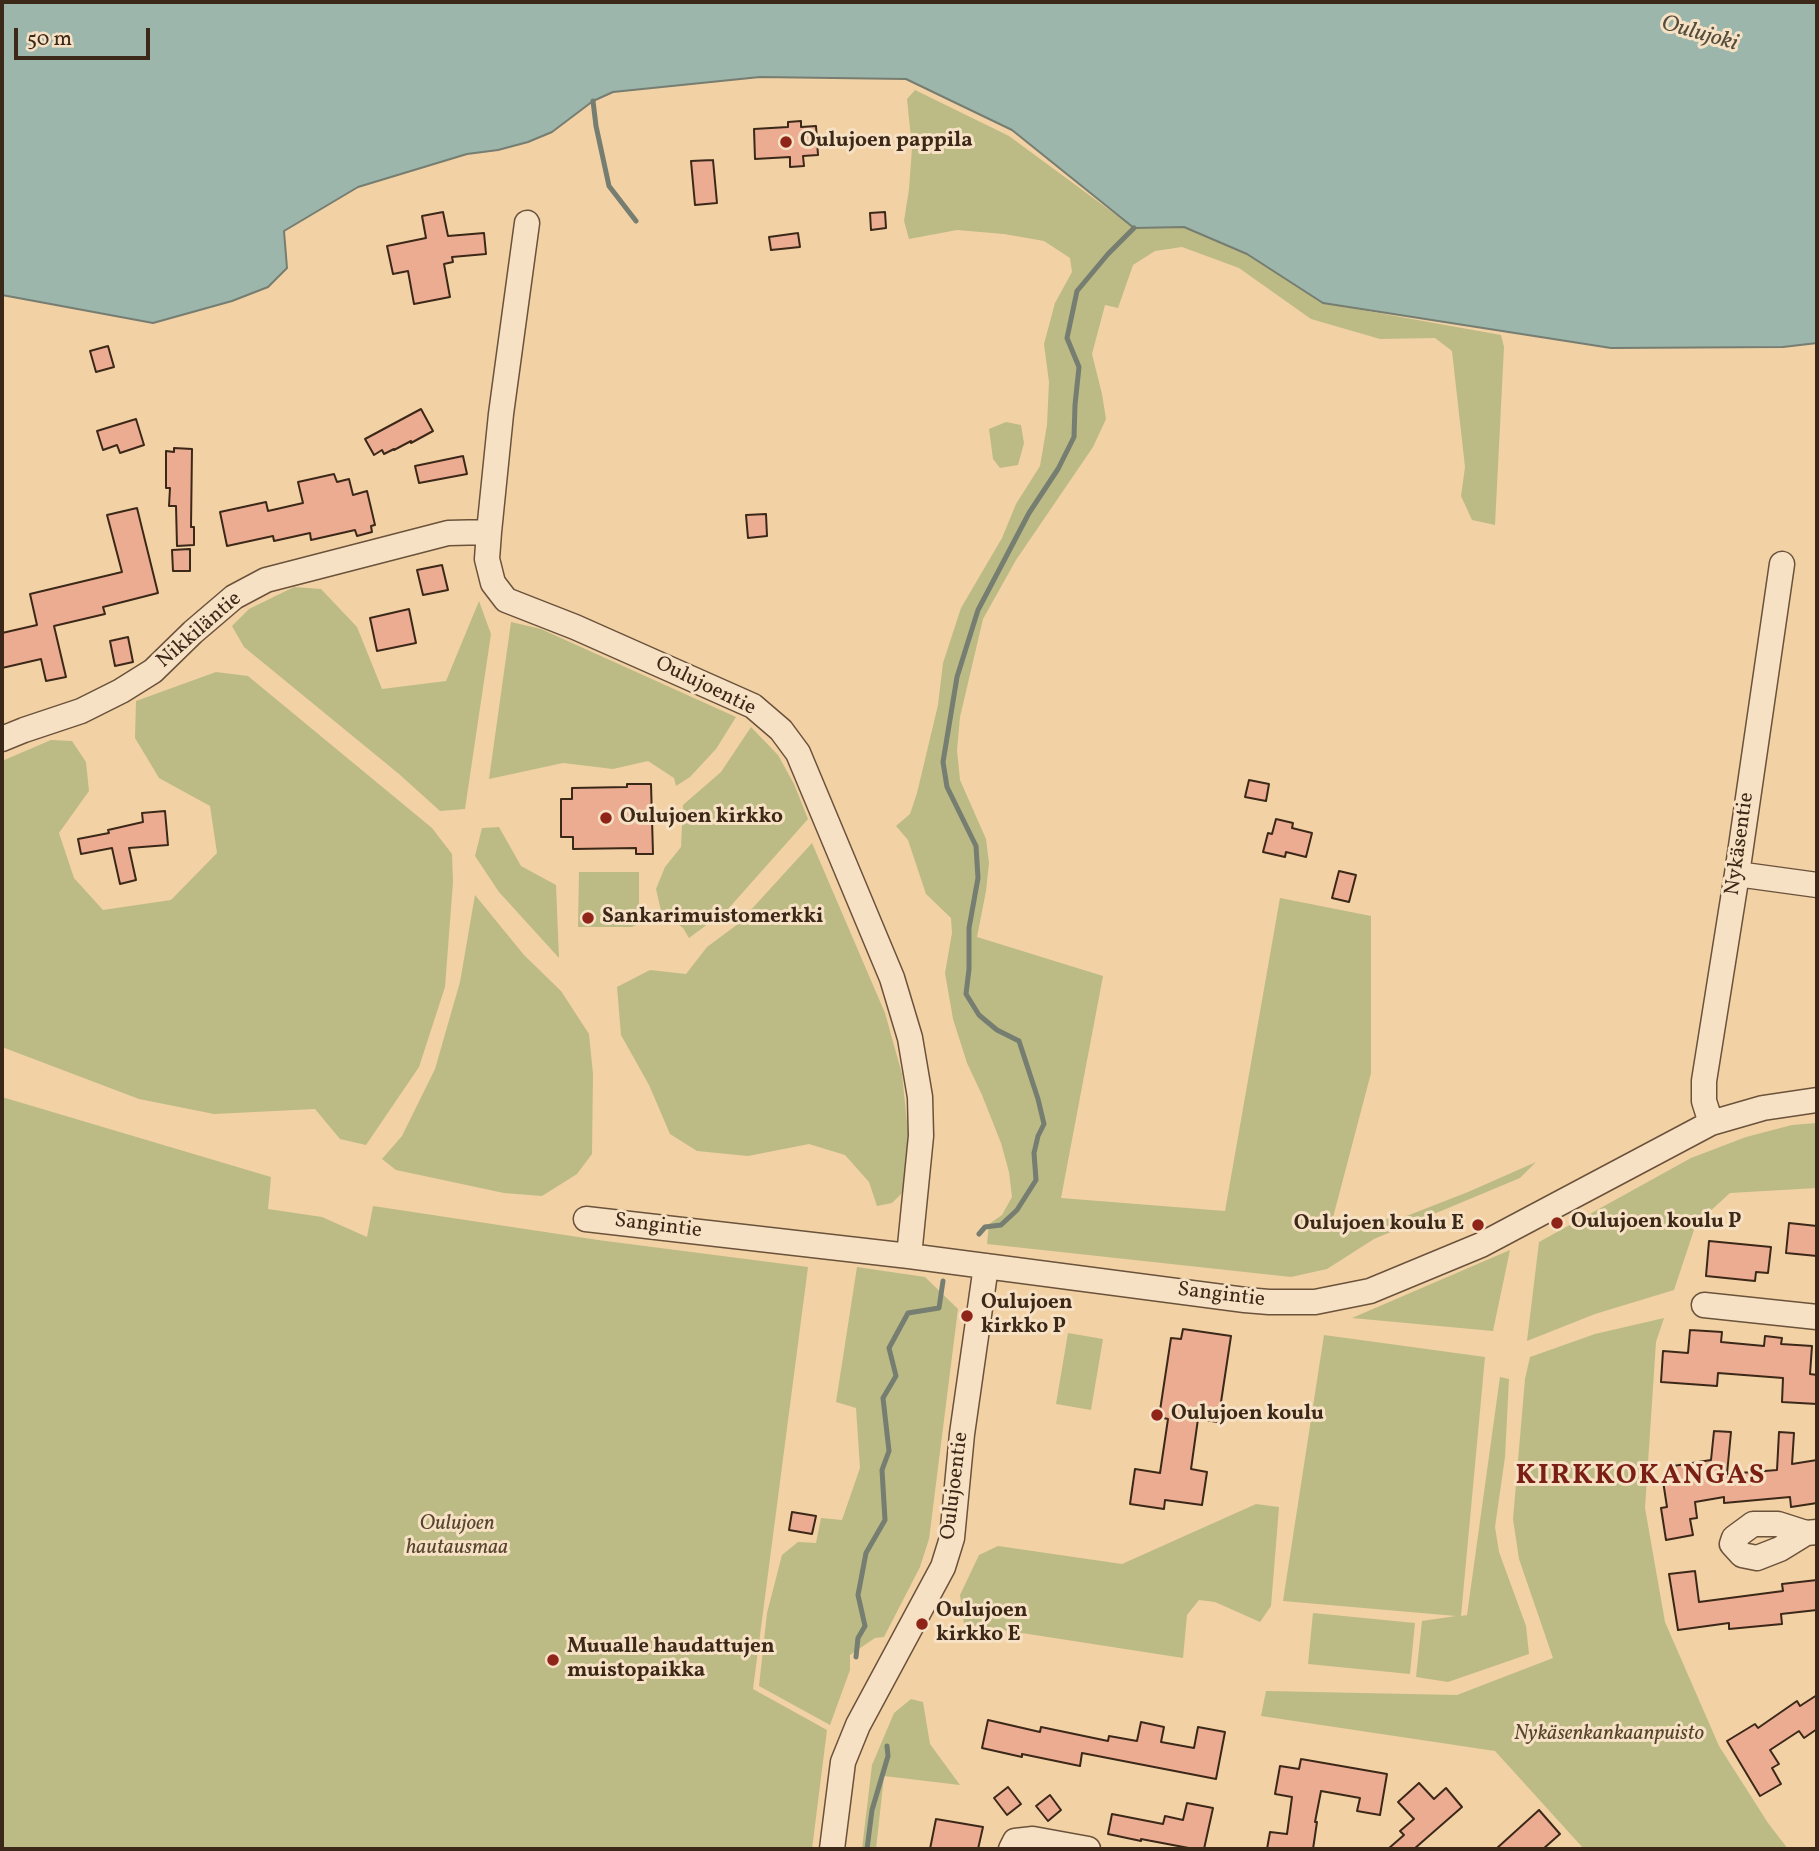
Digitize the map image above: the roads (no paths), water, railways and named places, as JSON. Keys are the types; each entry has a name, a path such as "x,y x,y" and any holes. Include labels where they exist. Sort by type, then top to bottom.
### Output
{"street":[{"name":"Oulujoentie","path":"527,223 500,414 487,559 493,583 506,600 575,627 753,706 781,730 798,752 892,978 910,1038 920,1097 921,1136 909,1256"},
{"name":"Nikkiläntie","path":"2,739 81,711 121,691 153,671 234,597 266,580 448,533 489,532"},
{"name":"Nykäsentie","path":"1711,1123 1704,1101 1704,1081 1782,564"},
{"path":"1737,874 1817,885"},
{"name":"Sangintie","path":"586,1219 909,1256 1269,1302 1315,1302 1370,1291 1481,1245 1711,1123 1763,1108 1817,1100"},
{"name":"Oulujoentie","path":"832,1849 843,1762 858,1725 943,1567 952,1538 962,1434 986,1266"},
{"path":"1704,1306 1817,1317"},
{"path":"1011,1849 1015,1841 1032,1839 1088,1849"}],"water":[{"name":"Oulujoki","path":"2,2 1817,2 1817,343 1783,347 1611,348 1323,303 1247,254 1184,227 1134,228 1012,130 906,79 760,77 613,92 593,101 552,132 528,142 467,154 358,187 284,231 287,268 268,287 232,301 153,323 2,295"}],"waterway":[{"path":"593,101 609,186 636,221"},
{"path":"979,1234 985,1227 1001,1225 1017,1210 1036,1180 1034,1153 1044,1124 1019,1041 997,1030 979,1015 966,994 969,928 978,878 976,846 947,787 943,762 957,677 978,610 1029,513 1058,469 1074,437 1079,367 1067,338 1077,291 1134,228"},
{"path":"856,1657 858,1638 865,1626 858,1595 866,1553 885,1520 882,1470 889,1451 883,1398 896,1376 889,1348 908,1313 939,1308 943,1281"},
{"path":"867,1849 872,1810 888,1756 887,1746"}],"place":[{"name":"Oulujoen pappila","path":"786,142"},
{"name":"Oulujoen kirkko","path":"606,818"},
{"name":"Sankarimuistomerkki","path":"588,918"},
{"name":"Oulujoen koulu P","path":"1557,1223"},
{"name":"Oulujoen koulu E","path":"1478,1225"},
{"name":"Oulujoen kirkko P","path":"967,1316"},
{"name":"Oulujoen koulu","path":"1157,1415"},
{"name":"Oulujoen kirkko E","path":"922,1624"},
{"name":"Muualle haudattujen muistopaikka","path":"553,1660"}],"district":[{"name":"KIRKKOKANGAS","path":"1641,1478"}],"park label":[{"name":"Oulujoen hautausmaa","path":"457,1537"},
{"name":"Nykäsenkankaanpuisto","path":"1609,1735"}]}
